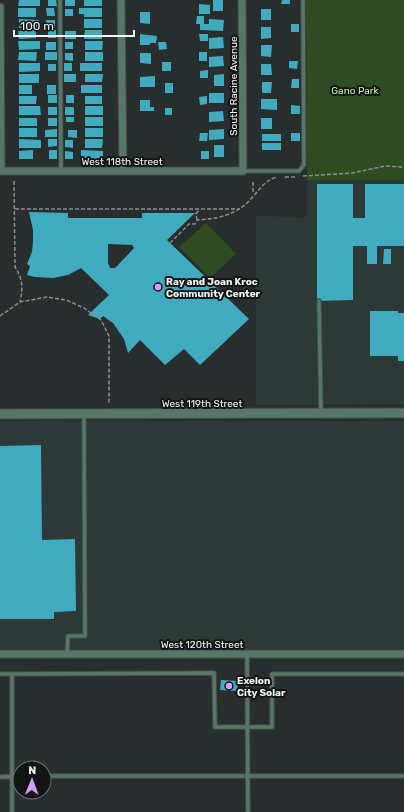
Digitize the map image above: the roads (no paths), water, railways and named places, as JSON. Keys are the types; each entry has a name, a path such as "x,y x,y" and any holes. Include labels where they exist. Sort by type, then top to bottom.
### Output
{"street":[{"path":"122,0 123,171"},
{"name":"South Racine Avenue","path":"242,0 243,171"},
{"path":"0,7 0,171"},
{"name":"West 118th Street","path":"0,171 243,171"},
{"name":"West 119th Street","path":"0,414 404,413"},
{"name":"West 120th Street","path":"0,654 404,654"}],"lane":[{"path":"60,0 62,171"},
{"path":"243,171 299,171 304,165 303,0"},
{"path":"319,301 321,413"},
{"path":"67,654 68,636 85,636 84,414"},
{"path":"247,654 248,812"},
{"path":"0,674 214,673 215,727 272,727 272,674 404,674"},
{"path":"12,674 12,760"},
{"path":"0,776 12,776"},
{"path":"52,776 404,776"},
{"path":"12,800 12,812"}],"place":[{"name":"Ray and Joan Kroc Community Center","path":"158,287"},
{"name":"Exelon City Solar","path":"229,686"}],"park label":[{"name":"Gano Park","path":"355,90"}]}
